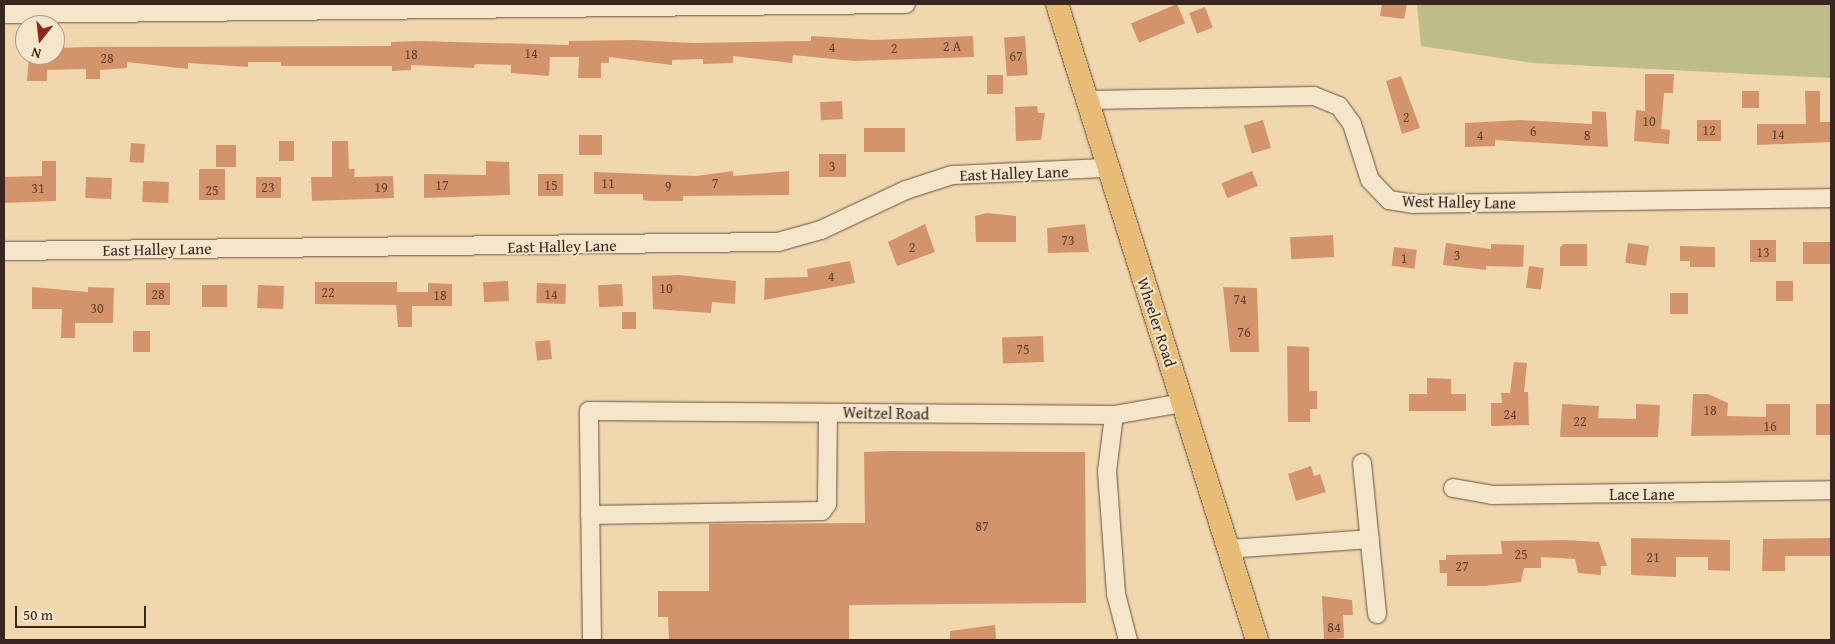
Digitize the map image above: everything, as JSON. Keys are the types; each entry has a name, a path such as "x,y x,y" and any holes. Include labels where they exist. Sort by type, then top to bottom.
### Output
{"main road":[{"name":"Wheeler Road","path":"1057,4 1106,168 1258,640"}],"street":[{"path":"4,14 365,7 906,4"},
{"name":"West Halley Lane","path":"1087,100 1314,96 1339,106 1352,124 1370,180 1389,200 1413,204 1831,198"},
{"name":"East Halley Lane","path":"4,251 778,242 821,230 906,190 952,175 1106,168"},
{"name":"Weitzel Road","path":"590,515 589,410 1114,416 1183,403"},
{"path":"592,640 590,515 822,511 827,504 828,413"},
{"path":"1114,416 1107,472 1116,594 1128,640"},
{"path":"1362,463 1377,614"},
{"name":"Lace Lane","path":"1453,488 1492,495 1831,490"},
{"path":"1228,549 1370,539"}],"shaded area":[{"path":"1417,4 1831,4 1831,78 1533,63 1421,46"}],"building":[{"path":"1177,4 1185,23 1139,43 1131,24"},
{"path":"1382,4 1407,4 1404,19 1380,16"},
{"path":"1205,7 1213,28 1197,34 1189,13"},
{"path":"811,36 874,40 973,36 974,57 854,61 793,55 792,63 733,56 733,63 703,64 703,59 672,60 672,65 609,57 609,63 601,63 601,78 578,78 579,57 550,57 549,76 511,73 511,65 475,64 474,68 411,65 411,70 392,71 392,66 281,66 281,62 248,62 248,67 188,63 188,69 127,62 127,68 100,70 100,79 86,79 86,69 47,70 47,81 27,81 28,65 65,65 65,48 391,46 391,42 419,41 569,45 569,41 633,40 694,43 811,41"},
{"path":"1025,36 1028,75 1007,76 1004,37"},
{"path":"1645,74 1674,74 1673,93 1664,93 1661,129 1670,130 1669,144 1634,141 1636,110 1645,111"},
{"path":"987,75 1003,75 1003,94 987,94"},
{"path":"1401,76 1420,128 1402,134 1386,81"},
{"path":"1742,91 1759,91 1759,108 1742,108"},
{"path":"1805,91 1820,91 1820,122 1831,122 1831,142 1757,145 1757,124 1806,124"},
{"path":"842,101 843,119 821,120 820,102"},
{"path":"1037,106 1038,113 1045,113 1041,140 1016,141 1015,107"},
{"path":"1592,111 1606,112 1608,147 1495,140 1495,146 1465,147 1465,123 1520,120 1592,124"},
{"path":"1263,120 1271,148 1252,153 1244,126"},
{"path":"1697,120 1721,120 1721,141 1697,141"},
{"path":"864,128 905,128 905,152 864,152"},
{"path":"579,135 602,135 602,155 579,155"},
{"path":"279,141 294,141 294,161 279,161"},
{"path":"332,141 348,141 349,169 355,169 354,177 393,176 394,198 312,201 311,177 332,177"},
{"path":"131,143 145,144 144,163 130,162"},
{"path":"216,145 236,145 236,167 216,167"},
{"path":"819,154 846,154 846,177 819,177"},
{"path":"42,161 56,161 56,201 4,203 4,177 42,176"},
{"path":"486,161 509,162 510,195 424,198 424,174 486,175"},
{"path":"199,169 225,169 225,200 199,200"},
{"path":"733,171 733,176 789,171 789,195 683,196 683,201 650,201 643,200 643,194 594,194 594,172 696,176"},
{"path":"1252,171 1258,186 1227,198 1221,183"},
{"path":"538,174 563,174 563,196 538,196"},
{"path":"86,177 112,178 111,199 85,198"},
{"path":"256,177 281,177 281,198 256,198"},
{"path":"143,181 169,182 168,203 142,202"},
{"path":"987,213 1016,216 1016,242 976,242 975,216"},
{"path":"925,224 935,252 897,266 888,242"},
{"path":"1085,224 1089,252 1048,253 1047,228"},
{"path":"1333,235 1334,257 1291,259 1290,237"},
{"path":"1750,240 1776,240 1776,262 1750,262"},
{"path":"1803,242 1831,242 1831,264 1803,264"},
{"path":"1446,243 1491,249 1491,244 1524,245 1523,267 1486,266 1486,270 1443,265"},
{"path":"1628,243 1649,246 1646,266 1625,263"},
{"path":"1564,244 1587,244 1587,266 1560,266 1560,247"},
{"path":"1680,246 1715,247 1715,267 1690,267 1690,261 1680,261"},
{"path":"1394,247 1417,250 1415,269 1392,266"},
{"path":"850,261 855,283 764,300 765,278 808,277 807,269"},
{"path":"1529,266 1544,268 1541,290 1526,288"},
{"path":"679,275 736,281 735,304 712,302 711,313 653,309 652,276"},
{"path":"508,281 509,301 484,302 483,282"},
{"path":"1776,281 1793,281 1793,301 1776,301"},
{"path":"315,282 397,282 397,292 428,292 428,283 452,284 452,306 412,306 412,327 398,327 396,305 315,304"},
{"path":"146,283 170,283 170,305 146,305"},
{"path":"537,283 566,284 565,304 536,303"},
{"path":"622,284 623,306 599,307 598,285"},
{"path":"202,285 227,285 227,307 202,307"},
{"path":"258,285 284,286 283,309 257,308"},
{"path":"32,287 88,292 88,287 114,288 113,323 75,323 75,338 61,338 62,309 32,309"},
{"path":"1223,287 1257,288 1259,352 1230,352"},
{"path":"1670,293 1688,293 1688,314 1670,314"},
{"path":"622,312 636,312 636,329 622,329"},
{"path":"133,331 150,331 150,352 133,352"},
{"path":"1043,336 1044,362 1003,363 1002,337"},
{"path":"550,340 552,359 537,360 535,342"},
{"path":"1287,346 1309,347 1309,391 1317,391 1317,409 1310,409 1310,422 1288,422"},
{"path":"1514,362 1527,363 1524,392 1528,392 1529,425 1491,426 1491,403 1502,403 1501,393 1510,393"},
{"path":"1427,378 1451,379 1451,394 1466,394 1466,411 1409,411 1409,394 1427,394"},
{"path":"1693,394 1708,394 1728,403 1727,416 1766,417 1766,404 1790,404 1790,435 1691,436"},
{"path":"1562,404 1599,406 1598,418 1636,419 1636,404 1660,405 1658,437 1560,437"},
{"path":"1816,404 1831,404 1831,435 1816,435"},
{"path":"864,452 1085,452 1086,603 849,605 849,640 669,640 668,617 658,617 658,591 709,591 709,524 865,523"},
{"path":"1311,466 1314,476 1320,474 1326,492 1296,501 1288,474"},
{"path":"1631,538 1730,540 1730,571 1708,570 1708,557 1676,557 1676,577 1631,575"},
{"path":"1831,538 1831,556 1785,556 1785,571 1762,571 1763,539"},
{"path":"1564,540 1599,542 1607,566 1601,566 1601,575 1578,573 1575,559 1541,557 1541,568 1524,568 1521,582 1484,586 1447,586 1447,573 1440,573 1439,560 1446,560 1446,555 1502,554 1501,541"},
{"path":"1322,596 1352,600 1353,615 1343,615 1344,638 1324,640"},
{"path":"995,625 996,640 950,640 950,631"}]}
